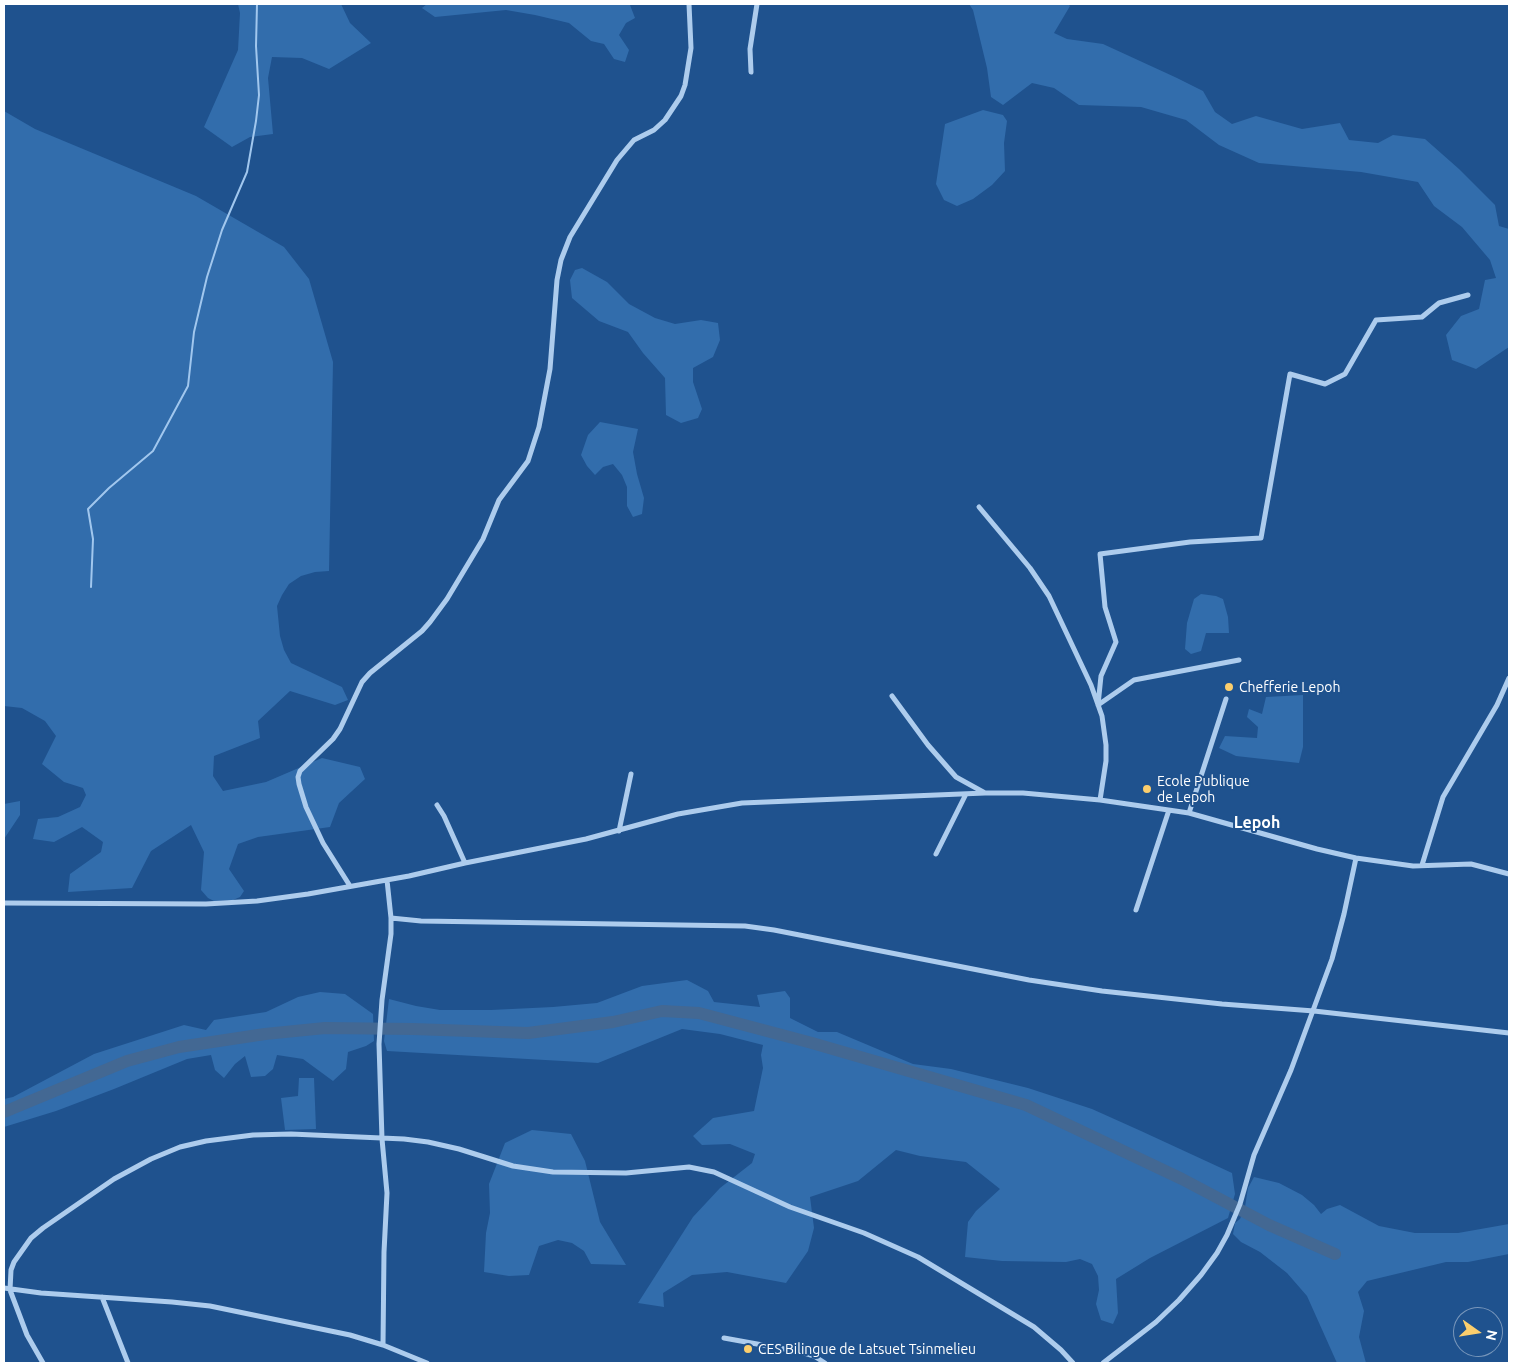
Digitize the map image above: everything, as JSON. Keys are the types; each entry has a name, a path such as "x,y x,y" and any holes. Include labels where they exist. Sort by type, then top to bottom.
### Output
{"street":[{"path":"350,886 323,843 306,807 299,784 298,777 300,771 340,729 362,682 370,673 422,631 447,599 483,539 500,500 528,461 539,427 550,369 557,280 561,260 570,237 618,160 634,140 654,130 665,120 681,96 685,85 691,48 689,4"},
{"path":"751,72 750,49 757,4"},
{"path":"1098,705 1101,676 1116,642 1105,607 1100,554 1190,542 1261,538 1290,374 1326,384 1345,374 1376,320 1422,317 1439,303 1468,295"},
{"path":"979,507 1030,568 1049,596 1080,659 1102,716 1106,761 1100,800"},
{"path":"1098,705 1134,680 1238,660"},
{"path":"1422,866 1443,797 1497,706 1509,678"},
{"path":"892,696 928,746 956,777 985,793"},
{"path":"1189,813 1226,698"},
{"path":"619,831 631,774"},
{"path":"4,903 229,903 308,894 387,880 586,839 678,814 742,804 985,793 1023,793 1100,800 1189,813 1308,847 1356,858 1422,866 1471,864 1509,874"},
{"path":"936,854 966,794"},
{"path":"437,805 444,816 465,863"},
{"path":"1136,910 1169,810"},
{"path":"1103,1363 1137,1338 1173,1306 1217,1253 1236,1215 1254,1156 1314,1011 1339,938 1356,858"},
{"path":"383,1345 387,1193 382,1139 379,1044 391,918 387,880"},
{"path":"391,918 421,921 744,926 774,930 1029,980 1102,991 1509,1032"},
{"path":"43,1363 26,1335 10,1290 11,1270 14,1262 31,1238 114,1179 151,1159 180,1147 206,1141 253,1135 291,1134 428,1142 459,1149 513,1166 553,1172 626,1173 689,1167 714,1172 790,1207 864,1233 918,1257 1034,1327 1073,1363"},
{"path":"4,1288 210,1306 350,1335 383,1345 427,1363"},
{"path":"102,1297 128,1363"},
{"path":"724,1338 801,1352 814,1356 825,1363"}],"shaded area":[{"path":"238,4 341,4 350,23 371,43 329,69 302,58 272,57 268,78 273,134 250,137 232,147 204,127 238,50 240,13"},
{"path":"427,4 627,4 630,5 635,18 626,23 619,35 629,50 625,62 614,59 604,44 591,41 569,23 506,10 435,17 422,8"},
{"path":"969,4 1068,4 1070,6 1054,33 1067,39 1103,44 1203,91 1215,112 1232,124 1256,116 1302,129 1340,123 1349,140 1378,143 1393,135 1425,139 1495,205 1499,226 1509,229 1509,347 1476,369 1452,360 1446,335 1461,316 1479,309 1485,280 1496,278 1490,260 1462,227 1434,206 1418,182 1361,172 1259,163 1219,145 1186,120 1141,107 1079,105 1054,88 1032,83 1003,105 991,97 987,68 973,10"},
{"path":"983,110 1003,115 1007,121 1004,143 1005,171 992,185 973,199 957,206 944,200 936,184 945,124"},
{"path":"4,111 35,129 196,196 284,247 309,279 333,362 329,571 301,576 289,584 277,606 280,636 284,650 291,663 342,687 348,700 335,705 290,691 258,721 260,738 214,756 213,776 223,791 266,782 322,758 360,767 365,779 339,803 330,827 258,837 238,844 229,869 244,891 240,897 233,900 214,901 208,898 201,890 204,852 191,825 151,851 132,888 68,892 70,874 101,852 103,842 82,827 54,842 33,839 38,819 58,817 80,807 86,795 83,788 64,782 42,764 56,736 45,721 22,708 4,706"},
{"path":"582,268 607,282 629,304 655,318 675,324 701,320 718,323 720,340 713,357 693,368 693,382 702,409 698,418 681,423 666,415 665,378 628,332 599,321 572,298 570,280 575,270"},
{"path":"600,422 638,429 633,452 644,498 642,514 633,517 627,506 627,487 622,475 613,464 603,467 595,475 581,455 588,435"},
{"path":"1201,594 1223,599 1228,617 1229,633 1206,633 1201,651 1191,654 1185,649 1187,623 1194,599"},
{"path":"1303,695 1303,747 1299,763 1236,756 1219,748 1225,736 1257,738 1258,727 1247,717 1249,709 1262,714 1266,697"},
{"path":"20,801 20,815 4,839 4,804"},
{"path":"687,980 708,991 714,1002 760,1007 757,995 785,991 790,998 790,1018 818,1032 837,1032 913,1064 951,1069 1028,1088 1092,1109 1232,1173 1235,1194 1228,1218 1150,1258 1116,1279 1118,1313 1113,1324 1101,1320 1096,1304 1099,1290 1098,1276 1092,1264 1080,1259 1066,1262 1002,1261 965,1257 968,1222 976,1211 1000,1189 966,1162 920,1156 896,1150 858,1181 810,1197 814,1228 808,1251 786,1283 727,1272 692,1275 663,1293 664,1307 638,1303 693,1217 720,1188 752,1163 755,1154 730,1144 702,1145 693,1136 713,1118 754,1111 763,1068 761,1055 763,1045 720,1034 682,1029 598,1063 387,1051 384,1041 389,999 440,1010 553,1007 597,1003 642,986"},
{"path":"320,992 345,994 373,1014 374,1041 348,1052 346,1069 333,1081 303,1059 277,1055 273,1069 265,1076 251,1077 245,1056 235,1064 224,1078 215,1070 211,1055 187,1059 56,1111 4,1127 4,1099 13,1097 94,1054 184,1025 206,1030 214,1020 266,1012 298,997"},
{"path":"299,1078 314,1078 316,1129 285,1130 281,1098 298,1096"},
{"path":"532,1130 571,1134 585,1161 600,1222 626,1265 591,1264 584,1251 572,1243 558,1240 539,1246 529,1275 509,1276 484,1272 486,1233 490,1213 489,1184 505,1143"},
{"path":"1254,1177 1279,1183 1302,1195 1321,1214 1327,1209 1340,1205 1379,1226 1415,1233 1458,1233 1509,1224 1509,1254 1468,1262 1446,1262 1367,1281 1358,1292 1364,1311 1359,1337 1366,1363 1337,1363 1307,1296 1287,1273 1260,1252 1241,1242 1233,1234 1235,1223 1240,1219 1245,1207 1248,1188"}],"waterway":[{"path":"91,587 93,539 88,509 109,488 153,451 188,386 194,332 207,277 222,230 247,172 259,95 256,46 257,4"},
{"path":"4,1112 127,1061 179,1047 265,1034 325,1028 528,1033 613,1022 662,1011 699,1013 812,1043 1026,1105 1182,1179 1269,1225 1335,1254"}],"place":[{"name":"Chefferie Lepoh","path":"1229,687"},
{"name":"Ecole Publique de Lepoh","path":"1147,789"},
{"name":"CES Bilingue de Latsuet Tsinmelieu","path":"748,1349"}],"district":[{"name":"Lepoh","path":"1257,823"}]}
